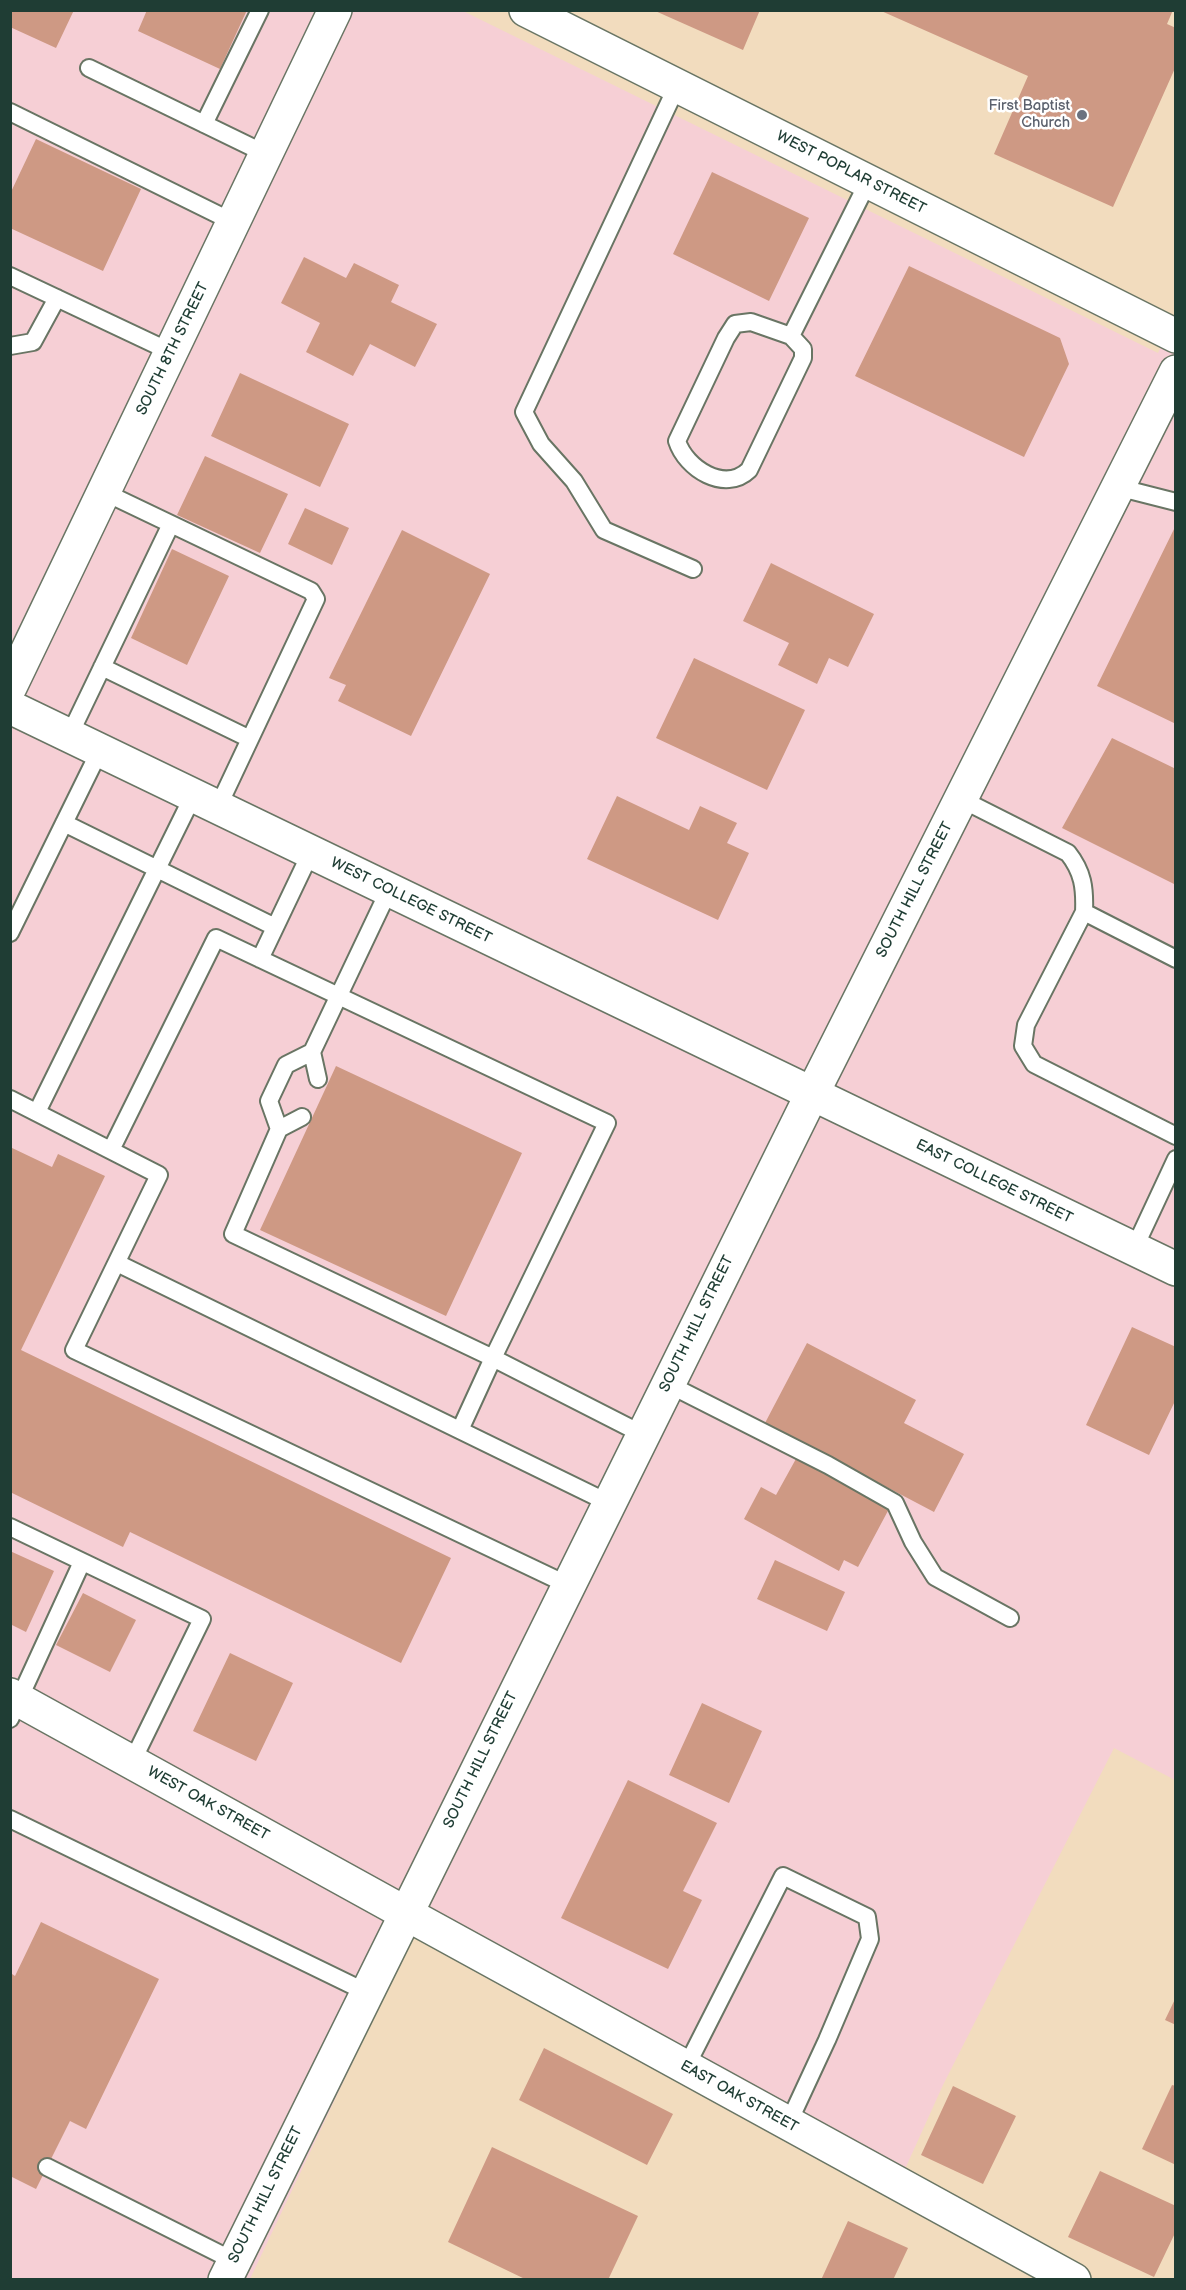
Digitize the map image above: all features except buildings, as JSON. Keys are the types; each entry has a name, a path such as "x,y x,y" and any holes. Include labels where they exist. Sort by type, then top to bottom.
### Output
{"street":[{"name":"SOUTH 8TH STREET","path":"10,687 335,10"},
{"name":"WEST POPLAR STREET","path":"526,10 1176,336"},
{"name":"SOUTH HILL STREET","path":"230,2270 642,1434 1176,372"},
{"name":"WEST COLLEGE STREET","path":"10,708 812,1094"},
{"name":"EAST COLLEGE STREET","path":"812,1094 1176,1269"},
{"name":"WEST OAK STREET","path":"14,1704 132,1762 405,1913"},
{"name":"EAST OAK STREET","path":"405,1913 1074,2280"}],"lane":[{"path":"204,124 260,10"},
{"path":"89,68 267,154"},
{"path":"677,86 524,412 541,444 574,481 604,530 693,569"},
{"path":"10,112 233,222"},
{"path":"791,336 868,182"},
{"path":"10,276 171,352"},
{"path":"10,346 33,342 57,298"},
{"path":"751,322 791,336 804,349 803,358 749,470 742,477 729,480 708,474 687,462 678,441 726,338 735,324 751,322"},
{"path":"1117,487 1176,502"},
{"path":"37,1112 157,870 250,739 316,599 311,591 104,492"},
{"path":"69,736 171,524"},
{"path":"102,667 250,739"},
{"path":"10,933 99,750"},
{"path":"961,799 1068,853 1079,866 1085,887 1084,912 1026,1025 1023,1046 1034,1064 1176,1136"},
{"path":"64,823 275,927"},
{"path":"260,959 311,852"},
{"path":"279,1129 269,1101 286,1065 312,1052 389,890"},
{"path":"1084,912 1176,959"},
{"path":"111,1150 216,938 607,1123 460,1430"},
{"path":"312,1052 318,1079"},
{"path":"10,1099 159,1175 74,1350 568,1585"},
{"path":"302,1117 279,1129 233,1234 493,1359 642,1434"},
{"path":"1134,1249 1176,1159"},
{"path":"117,1263 609,1503"},
{"path":"668,1384 828,1465 895,1503 913,1542 935,1577 1010,1618"},
{"path":"10,1527 202,1620 132,1762"},
{"path":"14,1704 82,1562"},
{"path":"10,1819 366,1992"},
{"path":"686,2067 783,1876 867,1917 870,1939 789,2124"},
{"path":"46,2168 230,2270"}],"shaded area":[{"path":"11,11 463,11 1158,353 1175,317 1175,1780 1114,1748 943,2085 896,2189 421,1918 250,2279 11,2280"}],"place":[{"name":"First Baptist Church","path":"1082,115"}]}
